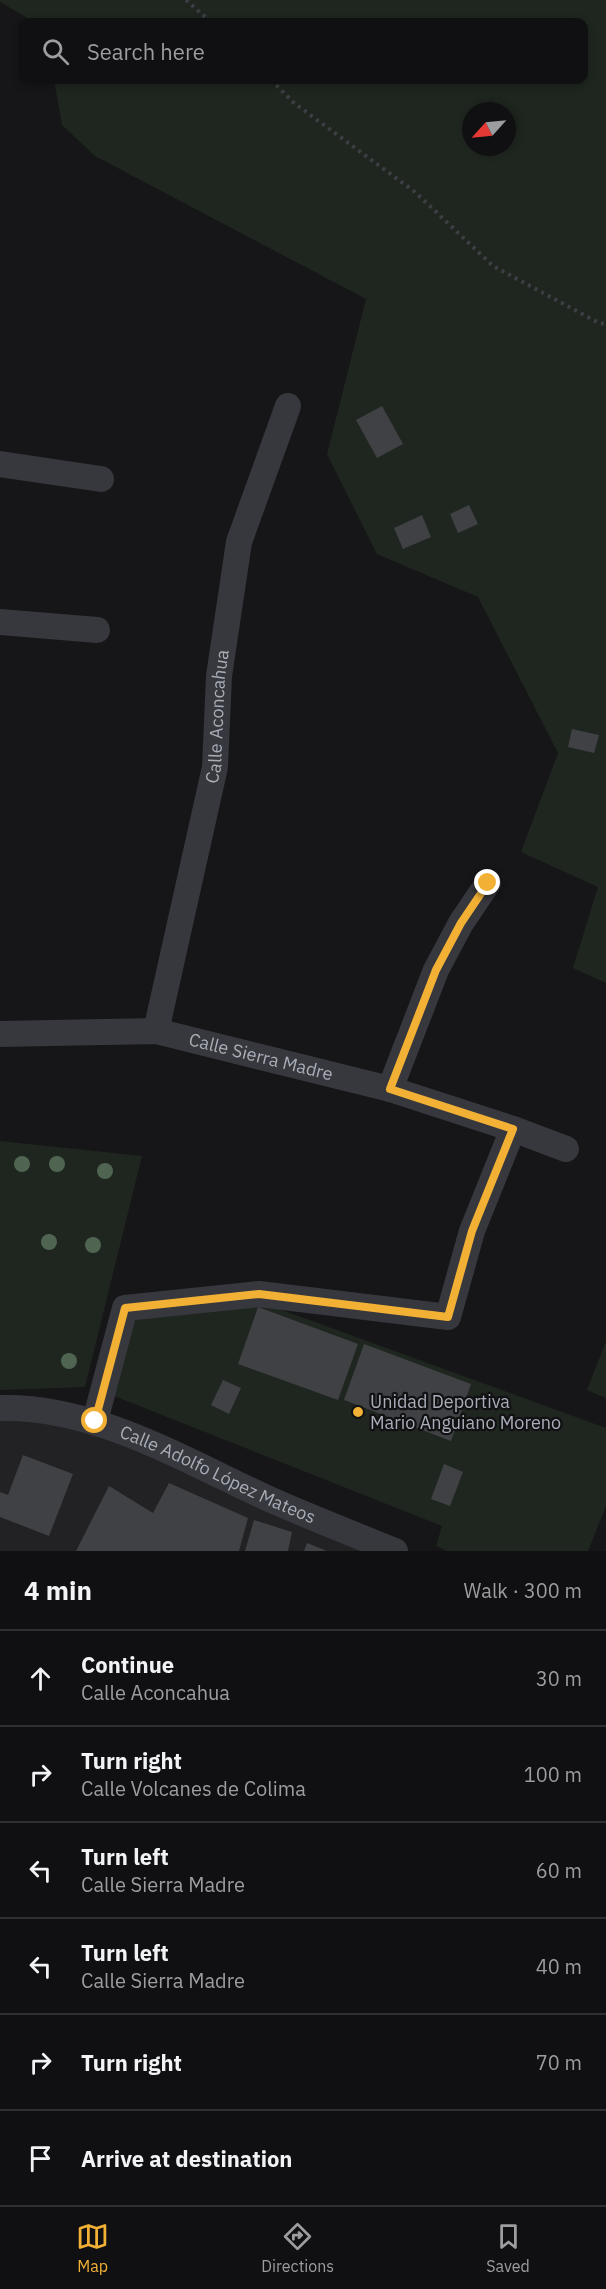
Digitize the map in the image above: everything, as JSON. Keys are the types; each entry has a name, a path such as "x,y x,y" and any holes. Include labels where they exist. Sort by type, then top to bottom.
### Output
{"street":[{"name":"Calle Aconcahua","path":"156,1031 215,767 219,676 239,542 288,406"},
{"path":"0,464 101,478"},
{"path":"0,622 97,630"},
{"path":"390,1089 436,970 461,923 488,883"},
{"name":"Calle Sierra Madre","path":"0,1034 156,1031 390,1089 513,1129 566,1149"},
{"path":"95,1421 125,1308 259,1294 448,1317 472,1231 513,1129"},
{"name":"Calle Adolfo López Mateos","path":"0,1408 22,1407 95,1421 272,1500 395,1551"}],"path":[{"path":"186,0 206,18"},
{"path":"274,84 294,103 415,192 494,266 606,324"}],"shaded area":[{"path":"0,0 606,0 606,983 573,968 598,887 521,852 558,753 478,597 377,554 327,454 366,299 95,156 62,125 55,84 588,84 588,18 27,18"},
{"path":"0,1141 142,1156 85,1387 0,1390"},
{"name":"Unidad Deportiva Mario Anguiano Moreno","path":"260,1302 606,1428 606,1506 588,1551 447,1551 436,1546 442,1526 114,1396 133,1314"},
{"path":"606,1341 606,1398 587,1390"},
{"path":"0,1416 90,1428 375,1551 0,1551"}],"building":[{"path":"382,406 403,444 377,458 356,420"},
{"path":"469,505 478,524 458,533 450,514"},
{"path":"422,515 431,537 403,549 394,528"},
{"path":"572,729 599,735 594,753 568,747"},
{"path":"258,1307 358,1344 338,1400 238,1364"},
{"path":"364,1344 471,1384 451,1441 344,1400"},
{"path":"223,1380 241,1388 229,1414 211,1405"},
{"path":"23,1455 73,1474 49,1536 0,1517 0,1492 8,1495"},
{"path":"444,1464 463,1472 450,1506 431,1499"},
{"path":"169,1483 248,1518 239,1551 76,1551 109,1486 153,1513"},
{"path":"254,1520 292,1532 288,1551 245,1551"},
{"path":"307,1543 327,1551 304,1551"}],"place":[{"name":"Unidad Deportiva Mario Anguiano Moreno","path":"358,1412"}],"route":[{"path":"95,1421 125,1308 259,1294 448,1317 472,1231 513,1129 390,1089 436,970 461,923 488,883"}]}
